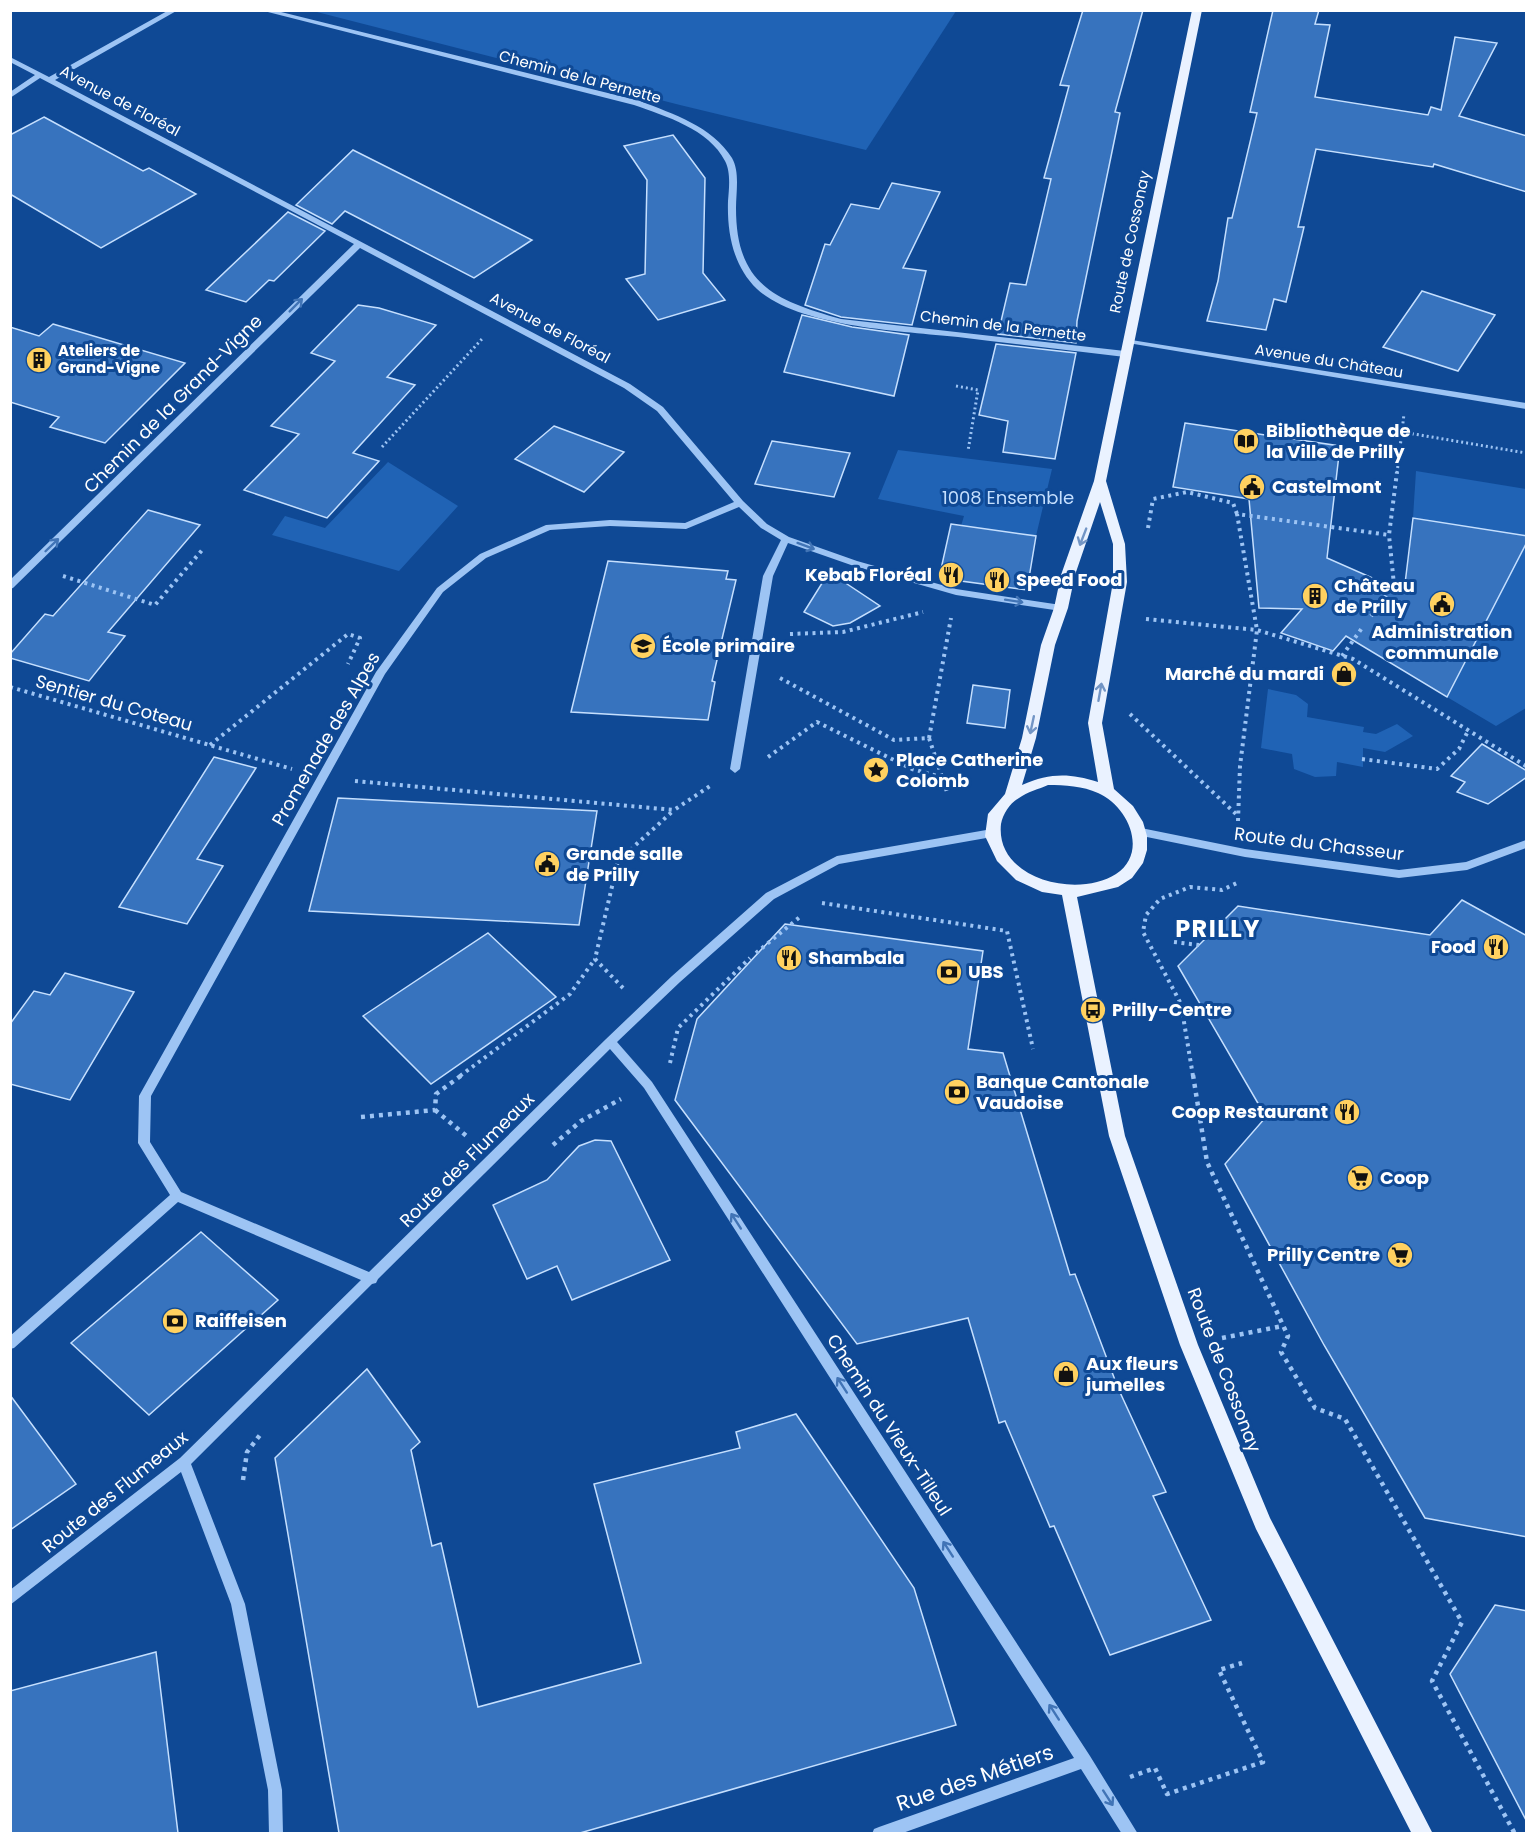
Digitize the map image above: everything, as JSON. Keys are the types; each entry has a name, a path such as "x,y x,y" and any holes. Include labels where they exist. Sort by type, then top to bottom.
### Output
{"main road":[{"name":"Route de Cossonay","path":"1012,794 1029,738 1048,645 1061,609 1068,575 1087,525 1100,481 1126,348 1175,126 1197,10"},
{"name":"Route de Cossonay","path":"1100,481 1119,544 1120,582 1095,723 1107,791"},
{"path":"1047,780 1077,782 1107,791 1123,802 1135,817 1141,832 1141,851 1131,868 1116,882 1094,890 1069,892 1046,888 1024,879 1008,866 996,850 992,833 994,818 1001,805 1012,794 1028,785 1047,780"},
{"name":"Route de Cossonay","path":"1069,892 1117,1136 1189,1345 1263,1523 1423,1833"}],"street":[{"path":"49,80 175,10"},
{"name":"Chemin de la Pernette","path":"263,10 637,104 675,116 710,139 730,162 732,224 741,266 767,294 798,309 840,321 1126,348"},
{"name":"Avenue de Floréal","path":"10,59 627,386 660,409 740,502 764,526 786,538 854,563 956,592 1061,609"},
{"path":"10,96 40,75"},
{"name":"Chemin de la Grand-Vigne","path":"10,586 359,244"},
{"name":"Avenue du Château","path":"1126,348 1527,406"},
{"name":"Promenade des Alpes","path":"177,1196 144,1143 145,1096 381,672 440,590 483,556 549,528 610,523 686,526 740,502"},
{"path":"735,769 751,663 768,576 786,538"},
{"name":"Route du Chasseur","path":"1141,832 1245,853 1399,874 1467,866 1527,844"},
{"name":"Route des Flumeaux","path":"10,1599 184,1462 610,1042 676,979 770,896 837,860 992,833"},
{"name":"Chemin du Vieux-Tilleul","path":"610,1042 648,1085 1131,1833"},
{"path":"10,1344 177,1196 372,1279"},
{"path":"184,1462 238,1604 275,1790 276,1833"},
{"name":"Rue des Métiers","path":"879,1833 1085,1761"}],"path":[{"path":"382,447 501,319"},
{"path":"956,386 978,390 968,451"},
{"path":"1371,616 1394,585 1389,535 1407,388"},
{"path":"1402,432 1527,453"},
{"path":"1148,529 1153,499 1187,492 1233,503 1237,514 1257,630 1236,814 1245,853 1239,883 1222,890 1190,887 1160,899 1146,915 1143,932 1181,1004 1207,1162 1288,1336 1281,1352 1315,1408 1345,1419 1462,1622 1432,1681 1515,1833"},
{"path":"1237,514 1389,535"},
{"path":"30,566 154,605 203,549"},
{"path":"758,634 843,632 918,615 956,592"},
{"path":"947,792 929,738 956,592"},
{"path":"1136,618 1257,630 1353,659 1527,766"},
{"path":"1342,656 1362,628"},
{"path":"209,745 348,634 360,638 345,671"},
{"path":"751,663 894,740 929,738"},
{"name":"Sentier du Coteau","path":"10,687 297,770"},
{"path":"1128,711 1236,814"},
{"path":"435,1110 436,1094 570,994 595,959 618,861 674,810 735,769 767,758 816,722 912,769 941,777"},
{"path":"1362,759 1437,769 1459,748 1469,729"},
{"path":"324,778 674,810"},
{"path":"818,902 1007,931 1033,1049"},
{"path":"648,1085 672,1060 678,1028 752,956 810,909"},
{"path":"1174,942 1199,945"},
{"path":"595,959 628,993"},
{"path":"361,1117 435,1110 493,1158"},
{"path":"1189,1345 1283,1326"},
{"path":"1102,1788 1155,1768 1167,1794 1263,1762 1219,1670 1242,1664"}],"green space":[{"path":"313,11 956,11 866,150"},
{"name":"1008 Ensemble","path":"898,450 1052,469 1036,536 961,526 964,516 878,499"},
{"path":"388,462 458,506 399,571 272,535 285,516 325,528"},
{"path":"1416,471 1526,489 1526,536 1413,518"},
{"path":"1526,542 1526,708 1496,726 1447,697"},
{"path":"1268,689 1296,695 1308,704 1307,717 1364,727 1363,732 1376,734 1397,724 1413,736 1385,752 1363,748 1363,767 1337,762 1336,776 1315,777 1294,769 1292,754 1261,748"}],"building":[{"path":"1083,10 1143,10 1115,112 1120,113 1077,321 1076,343 998,334 1010,283 1026,285 1051,179 1044,178 1069,86 1060,85"},
{"path":"1273,10 1319,10 1315,24 1330,25 1315,97 1428,115 1431,107 1441,110 1455,37 1497,43 1459,116 1527,136 1527,192 1434,164 1433,167 1316,149 1298,227 1304,227 1286,302 1274,299 1266,330 1207,321 1218,281 1228,218 1232,218 1257,113 1250,112"},
{"path":"44,117 143,171 149,168 196,194 101,248 10,194 10,135"},
{"path":"673,135 705,178 703,273 725,300 658,320 626,279 645,274 647,180 624,146"},
{"path":"353,150 532,240 474,278 345,211 332,224 296,205"},
{"path":"892,183 940,192 903,268 926,271 912,325 841,317 805,305 825,244 830,245 851,204 879,209"},
{"path":"288,212 325,231 274,281 269,280 246,302 206,290"},
{"path":"1422,291 1495,315 1458,371 1383,347"},
{"path":"358,305 379,308 436,325 387,377 415,385 353,453 379,461 327,518 244,490 299,434 271,426 335,361 311,353"},
{"path":"802,315 852,327 909,335 894,396 784,372"},
{"path":"53,324 185,363 105,443 50,427 59,417 10,402 10,327 39,336"},
{"path":"996,344 1076,353 1055,459 1003,452 1008,421 979,415"},
{"path":"1185,423 1340,446 1327,558 1404,592 1413,518 1527,536 1527,542 1447,697 1346,636 1333,651 1281,633 1302,609 1259,608 1249,499 1173,487"},
{"path":"554,426 624,452 584,492 515,459"},
{"path":"772,441 850,453 834,497 755,484"},
{"path":"148,510 200,525 108,632 125,636 89,681 10,658 10,654 45,614 53,616"},
{"path":"951,524 1036,536 1027,590 939,578"},
{"name":"École primaire","path":"608,561 728,571 726,579 736,580 712,681 715,682 708,720 571,712"},
{"path":"829,572 880,606 850,623 833,626 804,612"},
{"path":"973,685 1010,690 1005,728 967,723"},
{"path":"1482,744 1527,771 1527,777 1488,804 1457,792 1465,782 1451,776"},
{"path":"214,757 256,768 197,859 223,866 187,924 119,907"},
{"path":"338,798 597,811 579,925 309,911"},
{"name":"Prilly Centre","path":"1462,900 1527,936 1527,1537 1425,1518 1324,1345 1225,1164 1266,1117 1178,966 1238,906 1430,935"},
{"path":"785,924 983,951 968,1049 1003,1053 1070,1275 1075,1274 1118,1388 1166,1492 1153,1496 1211,1620 1110,1655 1054,1526 1050,1527 1005,1421 999,1423 968,1318 857,1344 675,1100 697,1019"},
{"path":"488,933 556,997 431,1084 363,1016"},
{"path":"65,973 134,992 70,1100 10,1084 10,1024 34,991 50,995"},
{"path":"595,1140 611,1141 670,1260 572,1300 557,1266 527,1279 493,1205 547,1180 579,1146"},
{"name":"Raiffeisen","path":"201,1232 278,1300 149,1415 71,1343"},
{"path":"367,1369 420,1442 411,1450 432,1546 441,1543 478,1707 641,1663 594,1484 740,1448 736,1432 796,1414 914,1588 956,1725 580,1833 339,1833 275,1458"},
{"path":"10,1395 76,1484 10,1530"},
{"path":"1495,1605 1527,1611 1527,1822 1450,1674"},
{"path":"156,1652 178,1833 10,1833 10,1691"}],"place":[{"name":"Ateliers de Grand-Vigne","path":"39,360"},
{"name":"Bibliothèque de la Ville de Prilly","path":"1246,441"},
{"name":"Castelmont","path":"1252,487"},
{"name":"Kebab Floréal","path":"951,575"},
{"name":"Speed Food","path":"997,580"},
{"name":"Château de Prilly","path":"1315,596"},
{"name":"Administration communale","path":"1442,604"},
{"name":"École primaire","path":"643,646"},
{"name":"Marché du mardi","path":"1344,674"},
{"name":"Place Catherine Colomb","path":"876,770"},
{"name":"Grande salle de Prilly","path":"547,864"},
{"name":"Food","path":"1496,947"},
{"name":"Shambala","path":"789,958"},
{"name":"UBS","path":"949,972"},
{"name":"Prilly-Centre","path":"1093,1010"},
{"name":"Banque Cantonale Vaudoise","path":"957,1092"},
{"name":"Coop Restaurant","path":"1347,1112"},
{"name":"Coop","path":"1360,1178"},
{"name":"Prilly Centre","path":"1400,1255"},
{"name":"Raiffeisen","path":"175,1321"},
{"name":"Aux fleurs jumelles","path":"1066,1374"}],"district":[{"name":"PRILLY","path":"1218,929"}]}
